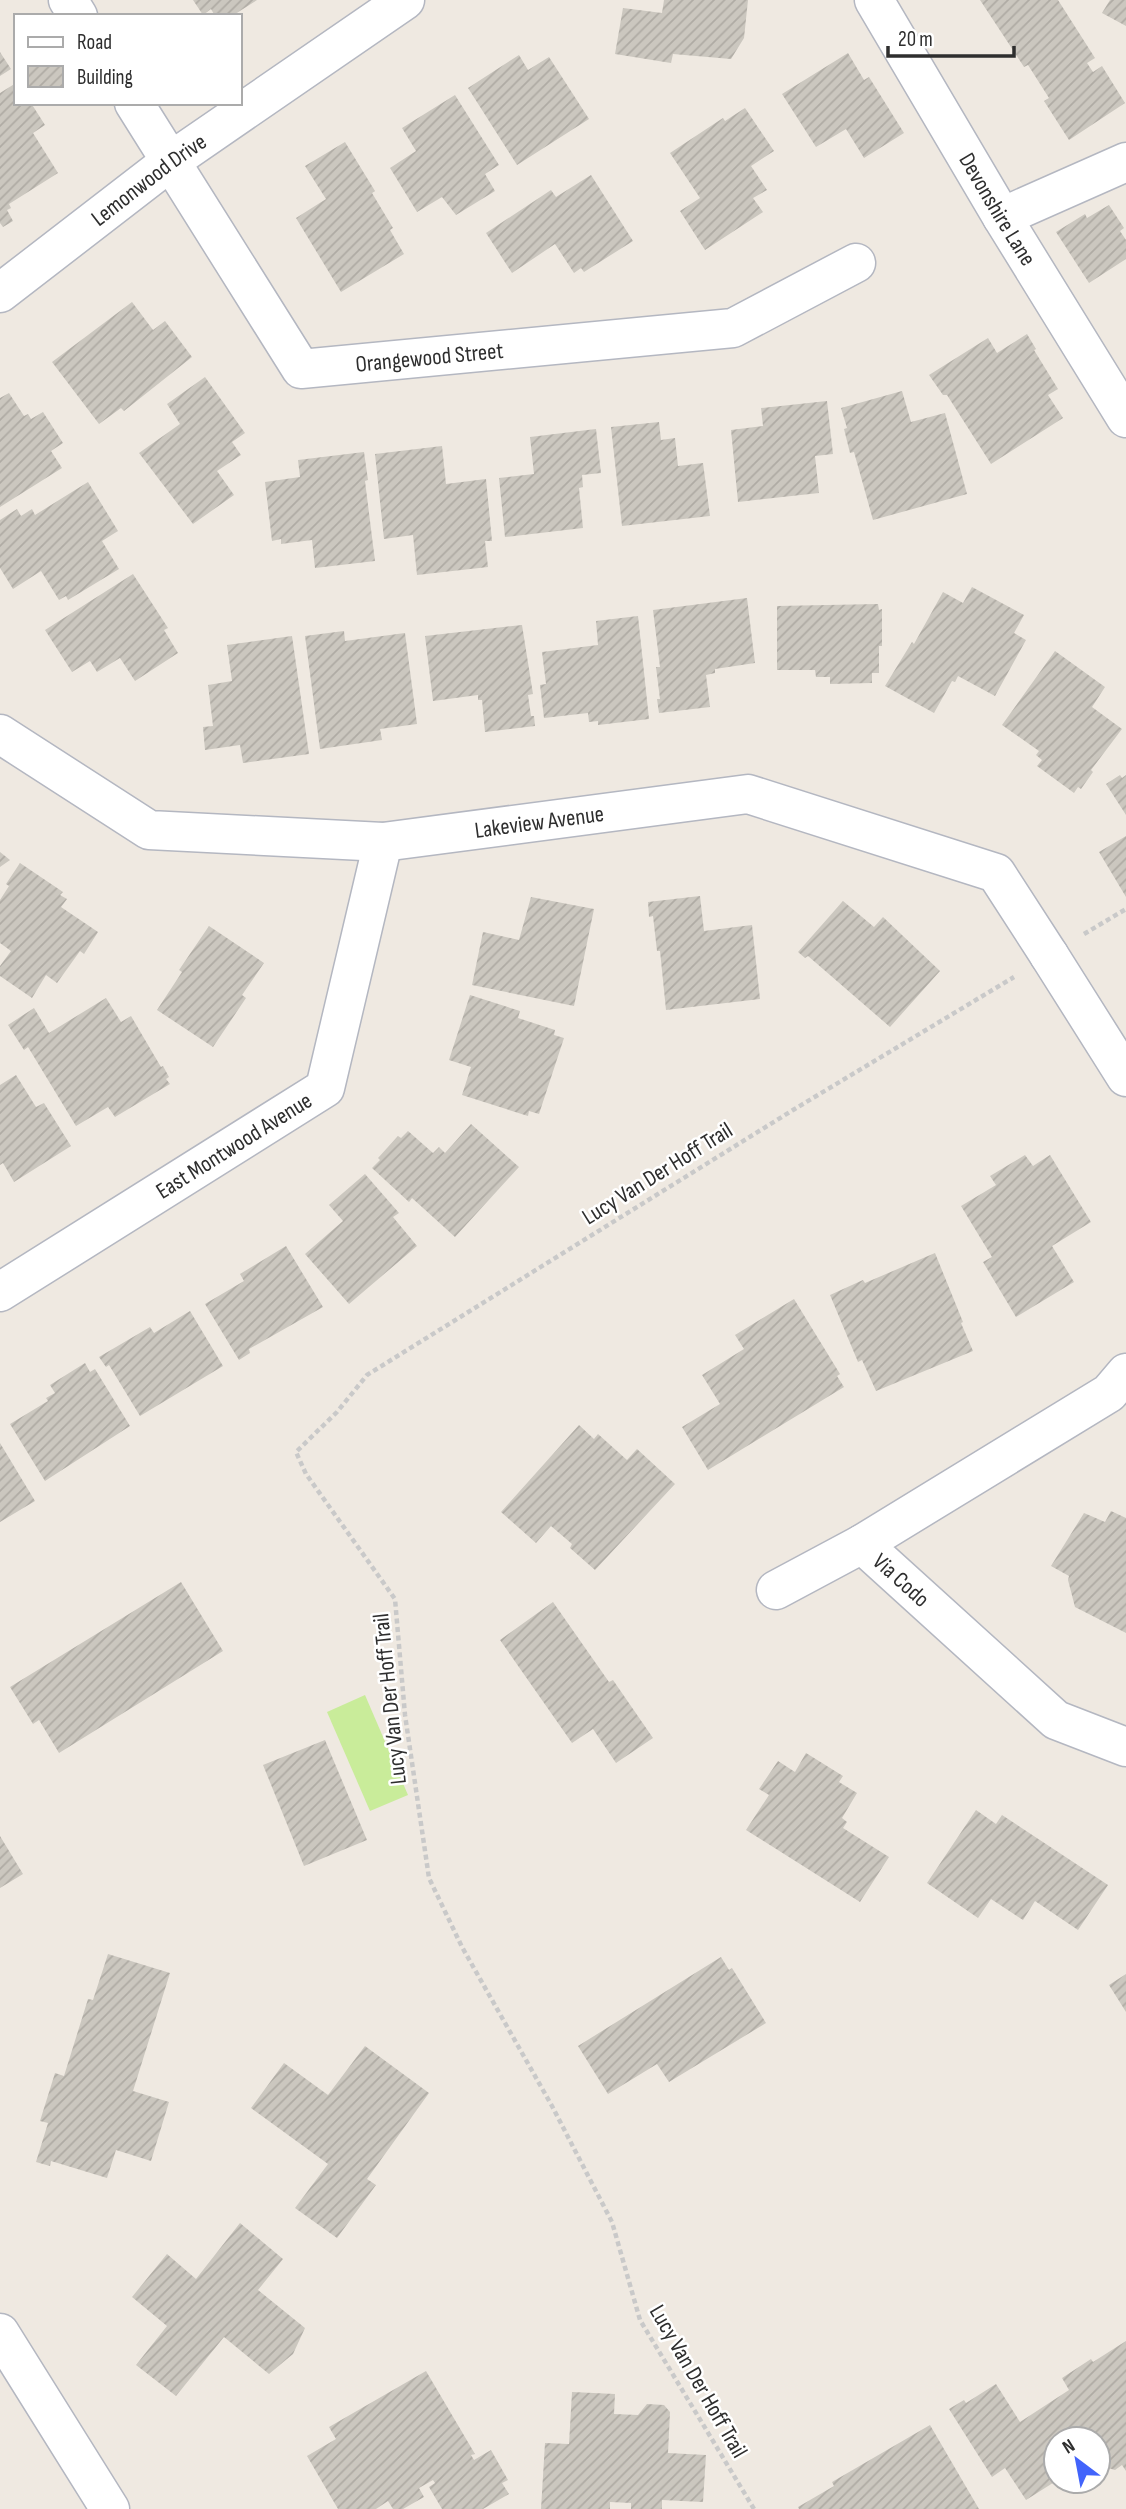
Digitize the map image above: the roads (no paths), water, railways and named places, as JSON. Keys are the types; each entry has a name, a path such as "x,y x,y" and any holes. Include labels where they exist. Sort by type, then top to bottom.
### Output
{"street":[{"name":"Lemonwood Drive","path":"0,293 171,161 405,0"},
{"name":"Devonshire Lane","path":"874,0 1002,217 1126,418"},
{"name":"Orangewood Street","path":"135,105 301,369 733,328 856,263"},
{"path":"1002,217 1126,162"},
{"name":"Lakeview Avenue","path":"0,734 149,830 383,842 748,794 996,873 1126,1077"},
{"name":"East Montwood Avenue","path":"0,1292 325,1088 383,842"},
{"name":"Via Codo","path":"1126,1373 1108,1393 862,1544 1056,1720 1126,1747"},
{"path":"776,1590 862,1544"},
{"path":"0,2333 110,2509"}]}
